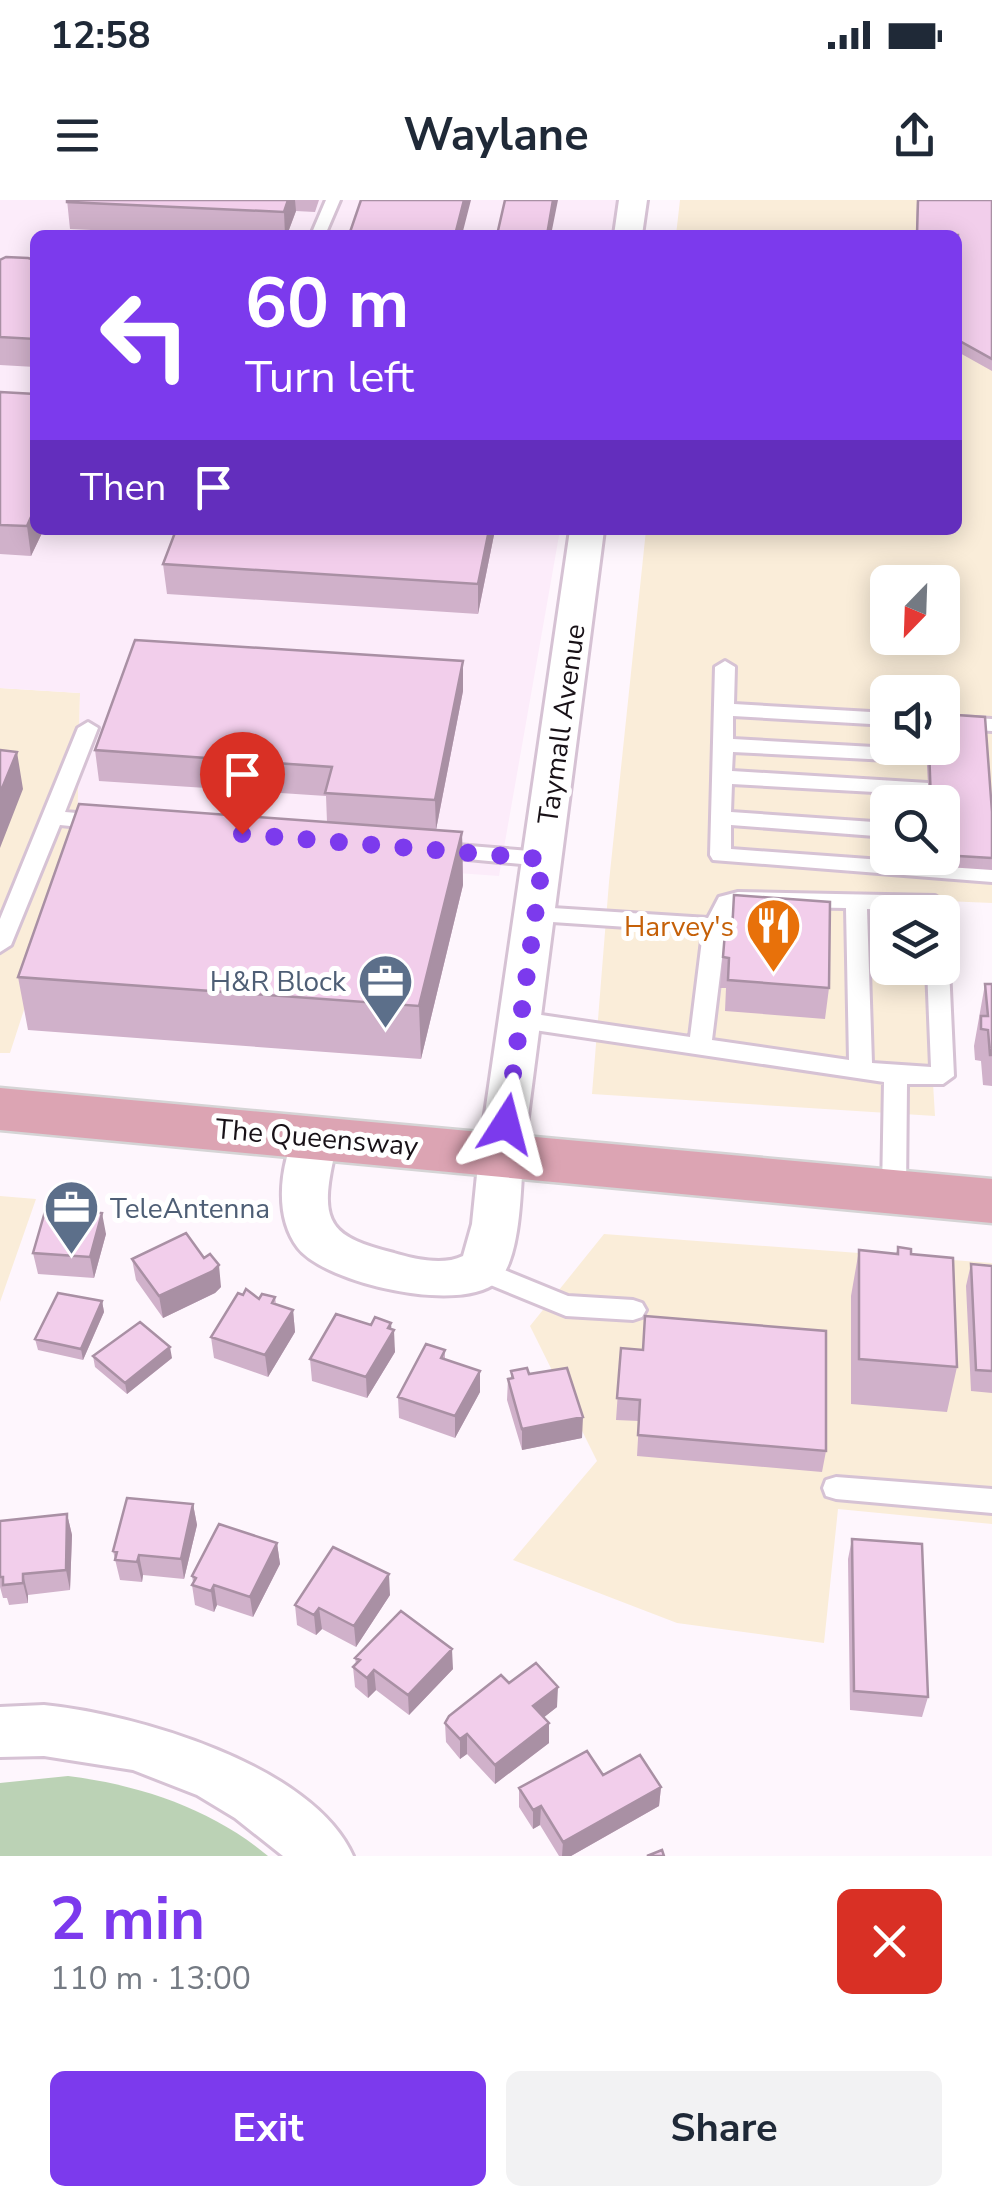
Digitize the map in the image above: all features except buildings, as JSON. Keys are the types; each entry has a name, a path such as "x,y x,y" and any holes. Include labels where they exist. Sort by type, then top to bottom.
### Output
{"main road":[{"name":"The Queensway","path":"0,1109 992,1200"}],"street":[{"path":"629,230 633,200"},
{"name":"Taymall Avenue","path":"480,1270 495,1224 500,1155 587,535"},
{"path":"316,1136 303,1208 315,1238 332,1250 431,1280 465,1280 480,1270"},
{"path":"0,1732 60,1731 110,1738 173,1756 241,1790 297,1828 324,1856"}],"lane":[{"path":"320,230 334,200"},
{"path":"725,667 720,855 992,875"},
{"path":"722,709 870,718"},
{"path":"960,723 992,725"},
{"path":"0,945 88,728"},
{"path":"722,745 870,753"},
{"path":"722,777 870,786"},
{"path":"53,818 131,824"},
{"path":"721,818 870,829"},
{"path":"406,848 543,859"},
{"path":"700,1043 715,926 727,902 738,898 870,901"},
{"path":"856,900 860,1070"},
{"path":"536,914 715,926"},
{"path":"520,1020 700,1043 896,1075 943,1076 939,985"},
{"path":"894,1192 896,1075"},
{"path":"480,1270 566,1306 632,1310"},
{"path":"836,1488 992,1501"}],"shaded area":[{"path":"0,200 618,200 613,230 30,230 30,535 559,535 499,876 77,846 80,693 0,688"},
{"path":"680,200 992,200 992,903 960,902 960,895 870,895 870,985 927,985 935,1116 592,1094 609,882 645,535 962,535 962,230 677,230"},
{"path":"0,688 80,693 77,846 10,1053 0,1053"},
{"path":"0,1196 36,1199 0,1302"},
{"path":"604,1234 992,1263 992,1524 838,1509 824,1643 677,1623 513,1560 597,1461 530,1326"}],"green space":[{"path":"68,1776 148,1793 199,1812 268,1856 0,1856 0,1783"}],"place":[{"name":"Harvey's","path":"773,975"},
{"name":"H&R Block","path":"385,1030"},
{"name":"TeleAntenna","path":"71,1257"}],"route":[{"path":"242,834 543,859 506,1124"}]}
